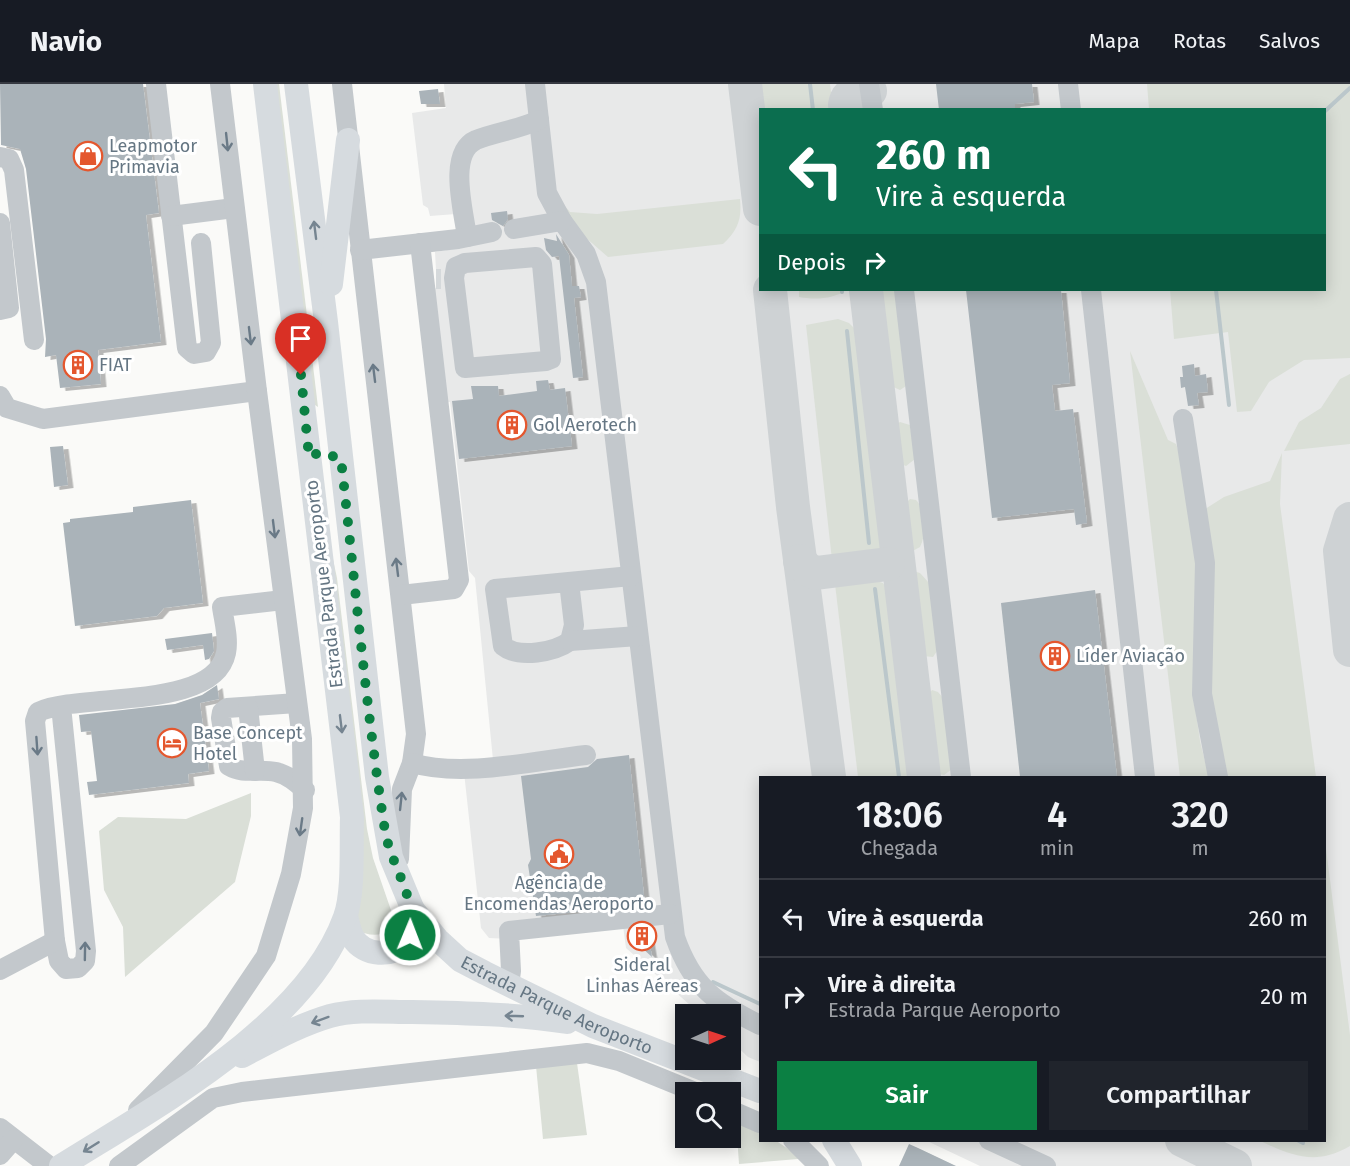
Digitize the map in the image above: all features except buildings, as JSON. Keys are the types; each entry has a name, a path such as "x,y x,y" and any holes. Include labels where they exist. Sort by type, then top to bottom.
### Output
{"main road":[{"name":"Estrada Parque Aeroporto","path":"61,1166 201,1077 293,998 329,951 346,916 352,817 265,84"},
{"name":"Estrada Parque Aeroporto","path":"296,84 326,322 377,777 391,857 413,910 437,939 460,960 593,1026 759,1091"},
{"path":"326,322 348,140"},
{"path":"306,416 319,420 336,416"},
{"path":"309,457 321,452 341,459"},
{"path":"346,916 354,938 362,947 374,953 388,952 406,942 410,935 413,910"},
{"path":"201,1077 294,1029 330,1016 350,1013 534,1017 593,1026"},
{"path":"835,1142 851,1165"}],"street":[{"path":"156,84 187,348 194,354 206,352 211,343 201,243"},
{"path":"120,1129 214,1033 266,956 291,874 300,835 305,790 297,703 256,391 220,84"},
{"path":"342,84 416,734 412,763 402,789 400,805 400,880"},
{"path":"535,84 547,193 562,221 586,254 596,282 670,914 681,955 699,985 712,999 759,1024"},
{"path":"870,84 873,108"},
{"path":"1068,84 1071,108"},
{"path":"467,237 459,171 462,153 473,142 519,129 539,120"},
{"path":"0,157 9,159 14,170 34,340"},
{"path":"172,221 235,215"},
{"path":"514,229 562,221"},
{"path":"0,228 4,309"},
{"path":"360,250 492,232"},
{"path":"420,243 439,279 465,368 551,359 542,264 538,259 460,264 439,279"},
{"path":"401,595 454,589 459,580 439,279"},
{"path":"904,291 961,776"},
{"path":"1091,291 1146,776"},
{"path":"0,396 6,408 43,419 256,391"},
{"path":"1183,419 1205,562 1202,694 1218,776"},
{"path":"631,576 495,589 500,635 503,646 510,652 518,654 562,647 570,641 638,636"},
{"path":"569,582 574,625 570,641"},
{"path":"61,706 85,961 78,968 66,969 59,962 54,941 35,721 38,712 61,706 189,688 220,667 226,653 222,607 283,600"},
{"path":"297,703 227,708 222,712 221,718 227,764 237,770 275,771 291,778 305,790"},
{"path":"248,707 255,771"},
{"path":"412,763 429,768 463,769 586,754"},
{"path":"509,985 509,931 670,914"},
{"path":"0,970 54,941"},
{"path":"119,1166 213,1098 242,1092 587,1053 619,1061 675,1084"},
{"path":"741,1115 759,1123"},
{"path":"0,1155 7,1134 49,1166"},
{"path":"795,1142 816,1166"},
{"path":"993,1142 1046,1166"}],"shaded area":[{"path":"268,84 279,84 318,407 312,403"},
{"path":"444,84 1350,84 1350,1166 980,1166 929,1142 1326,1142 1326,776 759,776 759,1062 748,1057 741,1050 741,1004 689,1004 626,948 623,926 510,939 489,938 481,928 463,763 493,760 475,578 469,571 450,402 442,403 431,289 437,288 435,252 459,248 456,214 430,216 428,208 423,205 412,113 446,108"},
{"path":"759,84 830,84 833,108 763,108"},
{"path":"1147,84 1350,84 1350,358 1304,360 1269,382 1251,411 1237,412 1228,332 1174,339 1170,291 1326,291 1326,108 1149,108"},
{"path":"740,199 738,224 723,244 608,257 577,230 564,205 570,212 597,214"},
{"path":"799,291 844,291 830,297 799,297"},
{"path":"876,291 895,291 906,386 900,390 887,384"},
{"path":"838,319 849,323 861,335 884,541 876,557 844,561 832,560 806,325"},
{"path":"1130,351 1168,440 1176,444 1186,471 1197,559 1193,692 1200,741 1209,776 1180,776"},
{"path":"1350,374 1350,444 1284,451 1299,422 1321,408 1340,379"},
{"path":"900,422 910,425 915,459 906,466 896,462 893,446 892,435 896,425"},
{"path":"1282,453 1280,504 1316,776 1217,776 1208,740 1202,511 1224,497 1270,481"},
{"path":"910,499 916,500 922,510 924,529 920,547 907,554 902,507"},
{"path":"327,532 337,578 367,829 373,858 393,916 390,928 386,932 375,935 356,929"},
{"path":"913,571 920,573 929,583 937,651 933,657 923,656 919,652 910,576"},
{"path":"873,580 883,583 888,592 910,776 858,776 835,584"},
{"path":"932,690 938,692 943,698 952,769 944,775 938,774 931,761 924,701"},
{"path":"251,793 251,816 235,882 125,977 123,927 104,890 99,831 118,817 186,819"},
{"path":"1326,849 1350,1035 1350,1146 1326,1156 1315,1157 1282,1150 1263,1142 1326,1142"},
{"path":"577,1063 587,1135 543,1139 536,1066"},
{"path":"741,1123 759,1132 759,1142 778,1142 797,1155 798,1159 739,1164 738,1148 741,1148"}],"waterway":[{"path":"810,84 813,108"},
{"path":"1326,110 1350,88"},
{"path":"1216,291 1229,405"},
{"path":"847,331 869,543"},
{"path":"875,589 899,776"},
{"path":"713,982 759,1004"}],"taxiway":[{"path":"745,84 759,201"},
{"path":"845,105 851,95 870,91"},
{"path":"770,291 793,507 829,776"},
{"path":"866,291 924,776"},
{"path":"1350,519 1340,551 1350,650"},
{"path":"800,561 807,569 816,573 888,564"},
{"path":"1186,1142 1235,1166"}],"tunnel":[{"path":"436,279 441,279"}],"place":[{"name":"Leapmotor Primavia","path":"88,156"},
{"name":"FIAT","path":"78,365"},
{"name":"Gol Aerotech","path":"512,425"},
{"name":"Líder Aviação","path":"1055,656"},
{"name":"Base Concept Hotel","path":"172,743"},
{"name":"Agência de Encomendas Aeroporto","path":"559,854"},
{"name":"Sideral Linhas Aéreas","path":"642,936"}],"route":[{"path":"301,375 309,457 321,452 341,459 377,777 391,857 413,910 410,935"}]}
